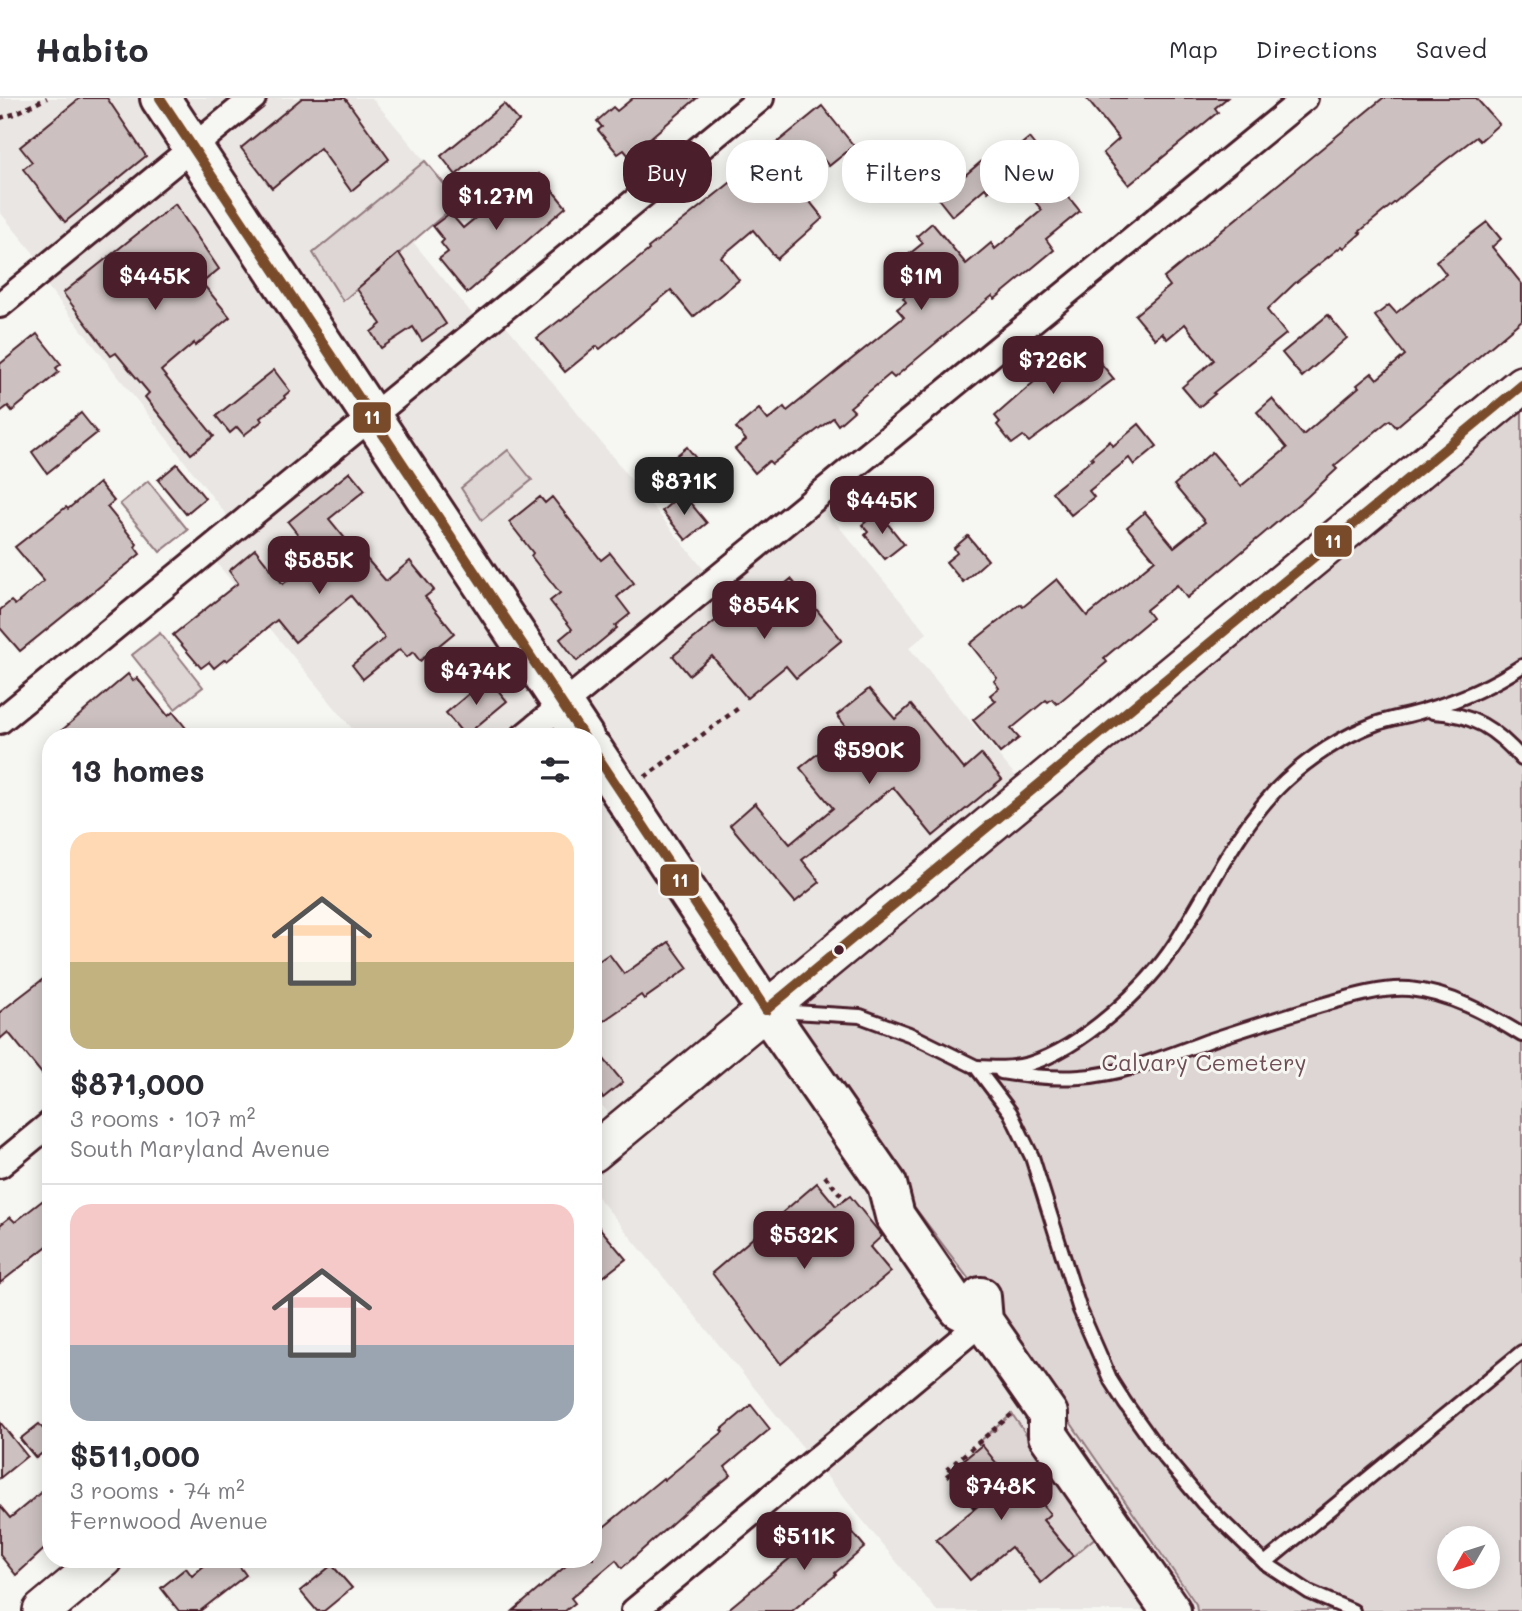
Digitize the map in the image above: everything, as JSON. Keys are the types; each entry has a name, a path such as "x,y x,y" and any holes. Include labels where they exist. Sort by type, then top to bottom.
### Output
{"main road":[{"path":"160,98 578,728"},
{"path":"602,764 766,1010 887,1184 895,1216 959,1309 983,1321 1030,1414 1048,1435 1171,1611"},
{"path":"1030,1414 1068,1419 1196,1604 1197,1611"}],"street":[{"path":"0,305 253,98"},
{"path":"0,720 761,98"},
{"path":"534,728 1305,98"},
{"path":"602,1146 1522,385"},
{"path":"0,1165 42,1130"},
{"path":"634,1611 983,1321"},
{"path":"42,1611 93,1568"}],"lane":[{"path":"976,1067 1006,1068 1029,1064 1083,1036 1112,1013 1134,992 1173,946 1237,842 1282,783 1302,765 1374,724 1464,698 1522,666"},
{"path":"1424,711 1467,716 1492,730 1522,759"},
{"path":"766,1010 860,1016 908,1034 976,1067 1032,1077 1080,1077 1144,1065 1299,1012 1359,996 1407,989 1431,992 1458,1001 1480,1010 1522,1035"},
{"path":"976,1067 1010,1112 1032,1157 1080,1310 1111,1381 1157,1447 1196,1494 1265,1563 1309,1592 1353,1611"},
{"path":"1265,1563 1522,1352"}],"path":[{"path":"0,118 15,114 47,98"},
{"path":"622,794 740,707"},
{"path":"825,1177 845,1200"},
{"path":"975,1508 945,1471 1030,1414"}],"shaded area":[{"path":"0,98 372,98 459,202 413,242 482,326 497,314 713,581 815,498 927,633 909,648 1029,792 915,1202 980,1294 1048,1414 1068,1419 1196,1604 1197,1611 937,1611 602,1202 602,1146 622,1130 602,1105 602,728 352,728 207,551 236,527 38,274 45,267 0,212"}],"green space":[{"path":"425,161 459,202 343,301 313,253"},
{"name":"Calvary Cemetery","path":"1522,385 1522,1611 1197,1611 1196,1604 1068,1419 1048,1414 980,1294 766,1010"},
{"path":"508,450 532,480 482,520 461,488"},
{"path":"148,481 188,530 160,552 120,504"},
{"path":"160,633 203,687 175,709 132,655"},
{"path":"1012,1414 1097,1536 1073,1556 1043,1520 1050,1513 1034,1493 1009,1479 979,1442"}],"building":[{"path":"80,98 107,98 146,156 65,222 23,169 32,162 20,147"},
{"path":"302,98 345,98 389,159 351,191 320,148 272,188 241,148"},
{"path":"633,98 697,98 648,140 623,140 623,151 618,154 598,130 602,127 597,121 613,107 617,111"},
{"path":"1086,98 1227,98 1215,108 1218,112 1129,185 1103,153 1119,139"},
{"path":"1383,98 1476,98 1499,124 1480,141 1476,137 1442,163 1359,232 1361,233 1344,248 1342,246 1294,284 1267,310 1286,334 1199,407 1182,387 1214,360 1185,324 1167,339 1162,333 1155,339 1135,315 1170,286 1164,278"},
{"path":"504,104 519,121 456,175 441,156"},
{"path":"822,106 849,140 842,140 842,156 829,166 828,140 780,140"},
{"path":"980,163 980,192 952,216 942,203 966,203 966,174"},
{"path":"539,174 566,207 467,293 439,259 448,252 441,243 444,240 433,226 450,213 463,228 496,201 500,206"},
{"path":"726,186 726,203 811,203 823,218 777,259 753,230 721,257 739,280 693,317 671,290 600,349 597,346 565,372 537,338 705,203 712,203 712,197"},
{"path":"1036,203 1073,203 1080,211 1046,239 1054,250 995,299 992,296 894,378 890,374 850,407 854,411 838,425 833,418 772,464 769,461 755,473 735,449 746,440 736,428 759,409 768,420 784,407 787,411 904,317 897,309 906,302 903,298 912,290 893,267 923,243 917,236 932,223 966,264 991,243 995,249 1042,210"},
{"path":"175,204 219,269 202,283 230,317 161,371 214,436 191,454 145,397 149,393 116,353 111,356 63,293"},
{"path":"1487,222 1501,239 1492,247 1522,284 1522,320 1396,427 1388,421 1334,466 1337,469 1307,497 1187,598 1177,585 1146,610 1152,618 1104,658 1107,662 1057,704 1052,699 1048,702 1046,700 1011,729 1019,738 1000,753 973,720 996,701 990,695 999,688 994,681 997,678 970,644 1020,604 1023,607 1057,579 1087,616 1155,560 1127,527 1145,512 1174,547 1205,522 1174,485 1212,452 1241,486 1287,448 1257,412 1272,399 1303,435 1372,373 1377,379 1405,355 1375,316 1389,305 1396,313 1446,274 1436,261"},
{"path":"399,253 446,324 422,341 413,327 381,348 371,332 381,324 357,289"},
{"path":"1328,315 1347,338 1302,377 1282,353"},
{"path":"37,334 61,364 56,368 59,372 12,411 8,406 0,412 0,364"},
{"path":"1079,348 1083,354 1089,349 1114,379 1029,442 1023,436 1012,444 997,425 1000,422 995,416 1044,373 1046,375"},
{"path":"274,370 290,391 260,418 262,421 244,435 237,427 230,433 216,416"},
{"path":"81,413 97,433 47,473 32,452"},
{"path":"1139,424 1157,446 1134,465 1129,458 1089,491 1094,497 1071,515 1052,492 1093,459 1091,457 1110,441 1113,446"},
{"path":"687,447 702,466 680,484 665,465"},
{"path":"177,464 205,498 186,514 158,480"},
{"path":"350,472 365,490 329,519 361,558 366,558 386,581 410,561 434,590 425,597 454,633 420,661 413,652 407,657 400,649 363,679 352,665 385,638 351,596 295,642 277,620 227,661 225,659 214,668 209,662 201,668 173,635 238,583 229,571 255,549 283,584 316,557 288,522"},
{"path":"99,483 114,501 107,507 137,544 135,547 140,554 20,651 0,628 0,610 11,601 15,605 44,581 15,547"},
{"path":"682,493 707,523 686,540 662,511"},
{"path":"540,497 545,503 552,497 601,560 610,553 634,583 617,597 630,614 577,661 560,639 572,629 550,601 560,593 509,522"},
{"path":"878,512 904,544 885,559 865,535 868,532 862,525"},
{"path":"968,536 988,560 963,582 946,562 957,553 954,548"},
{"path":"791,579 842,640 796,678 786,666 747,698 712,656 689,675 673,656 726,612 736,624"},
{"path":"128,674 133,681 137,678 168,716 173,712 186,728 65,728"},
{"path":"488,678 507,701 475,728 458,728 446,713"},
{"path":"869,689 895,719 911,705 964,769 981,754 1002,779 933,836 893,787 802,860 820,882 795,902 730,825 755,803 790,844 833,808 800,768 848,729 837,715"},
{"path":"669,942 688,968 644,999 641,995 602,1022 602,959 609,954 624,974"},
{"path":"42,980 42,1074 8,1032 0,1039 0,1012"},
{"path":"602,1057 623,1082 602,1097"},
{"path":"817,1183 836,1206 850,1196 882,1236 870,1247 891,1272 781,1364 712,1273"},
{"path":"42,1201 42,1250 0,1283 0,1225 10,1217 15,1222"},
{"path":"602,1231 626,1259 602,1278"},
{"path":"751,1405 770,1429 725,1467 731,1475 622,1568 616,1560 571,1598 575,1603 565,1611 513,1611 563,1568 602,1568 602,1529 723,1432 721,1430"},
{"path":"0,1422 27,1456 0,1478"},
{"path":"39,1424 42,1428 42,1453 36,1458 20,1439"},
{"path":"982,1445 1009,1479 1017,1473 1034,1493 1050,1514 1043,1520 1073,1556 1041,1583 1011,1547 970,1580 936,1540 979,1505 950,1471"},
{"path":"42,1491 42,1551 16,1575 0,1555 0,1506 10,1518"},
{"path":"840,1517 865,1547 835,1573 836,1575 792,1611 726,1611"},
{"path":"186,1568 192,1576 201,1568 241,1568 246,1575 200,1611 179,1611 161,1588"},
{"path":"328,1568 335,1568 352,1588 324,1611 317,1611 300,1591"}],"transit line":[{"name":"11","path":"160,98 578,728"},
{"name":"11","path":"766,1010 1522,385"},
{"name":"11","path":"602,764 766,1010"}]}
